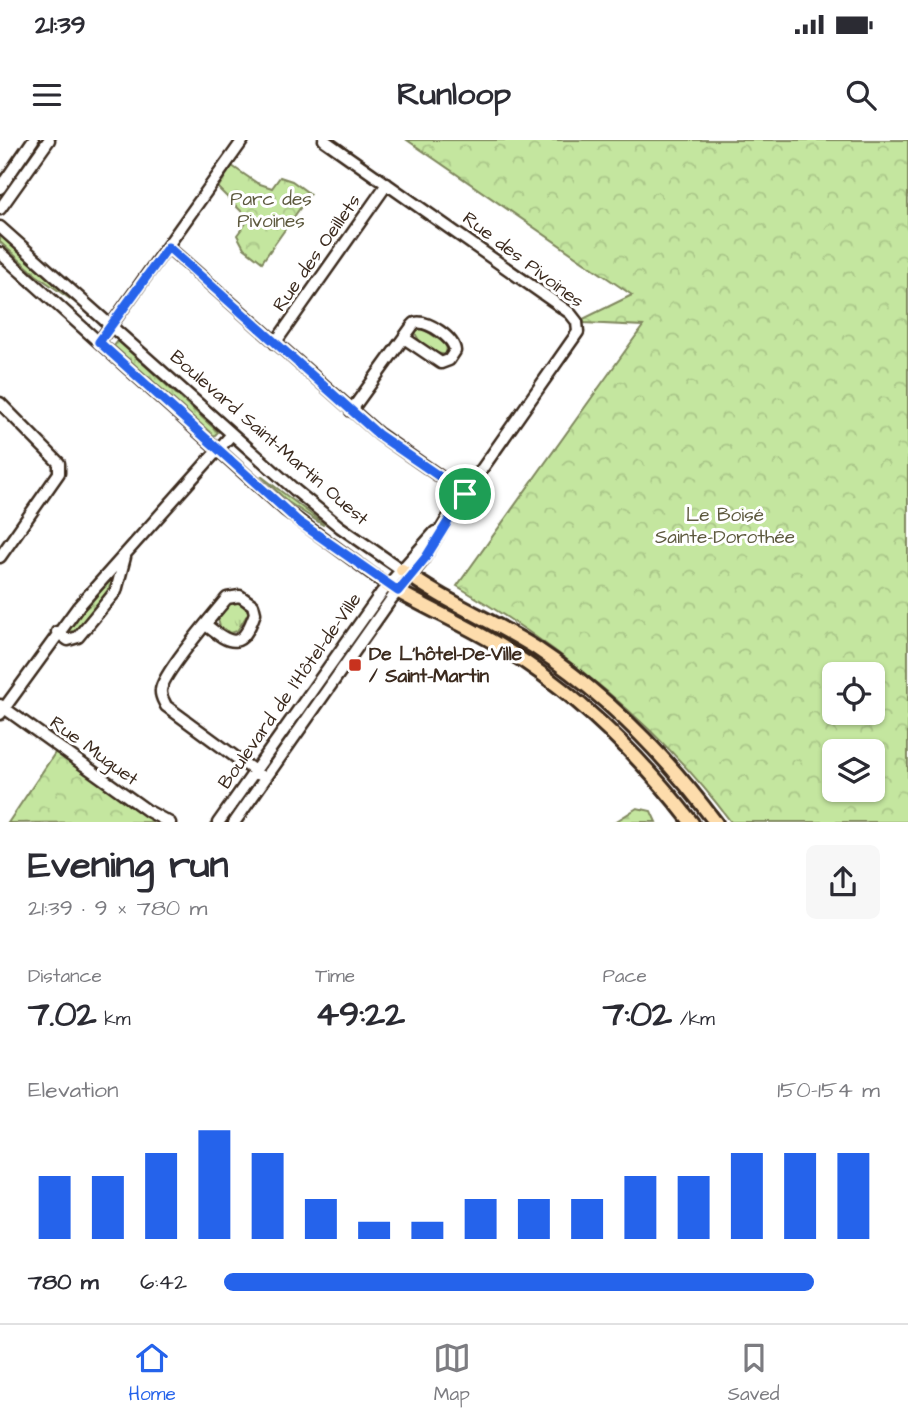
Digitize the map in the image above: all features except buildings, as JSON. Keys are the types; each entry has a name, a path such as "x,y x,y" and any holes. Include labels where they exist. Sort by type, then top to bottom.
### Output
{"main road":[{"name":"Boulevard Saint-Martin Ouest","path":"406,573 529,644 583,683 650,745 716,822"},
{"name":"Boulevard Saint-Martin Ouest","path":"393,588 500,646 551,683 618,740 692,822"}],"street":[{"path":"0,188 33,140"},
{"path":"0,209 49,140"},
{"path":"99,342 243,140"},
{"name":"Rue des Pivoines","path":"324,140 570,313 578,325 575,340 449,516"},
{"name":"Rue des Oeillets","path":"275,343 387,184"},
{"name":"Boulevard Saint-Martin Ouest","path":"0,227 327,517 406,573"},
{"path":"168,247 351,411 415,462 465,494"},
{"name":"Boulevard Saint-Martin Ouest","path":"0,253 299,522 393,588"},
{"path":"351,411 404,338 415,323 425,322 451,340 455,351 449,360 441,363 404,338"},
{"path":"0,403 59,463 60,473 0,556"},
{"path":"1,709 57,632 232,434"},
{"name":"Boulevard de l'Hôtel-de-Ville","path":"218,822 393,588 426,557 449,516"},
{"path":"57,632 68,639 78,637 116,591 125,555"},
{"name":"Boulevard de l'Hôtel-de-Ville","path":"234,822 393,588"},
{"path":"206,625 228,642 240,640 252,622 255,613 253,605 240,596 227,598 206,625 166,679 162,696 166,706 265,779"},
{"name":"Rue Muguet","path":"1,709 148,811 170,822"}],"green space":[{"name":"Le Boisé Sainte-Dorothée","path":"407,140 908,140 908,822 731,822 672,753 606,690 533,635 457,586 643,326 584,323 583,319 632,295"},
{"name":"Parc des Pivoines","path":"232,166 257,183 272,188 280,177 292,181 310,194 262,262 244,248 237,235 249,219 218,188"},
{"path":"0,235 73,301 36,275 0,242"},
{"path":"422,328 447,345 446,354 432,351 423,344 415,331"},
{"path":"118,341 218,432 214,436 114,346"},
{"path":"261,476 324,524 288,502"},
{"path":"113,578 114,581 78,632 69,631 70,622"},
{"path":"238,601 249,612 237,631 231,633 220,627 218,619 229,604"},
{"path":"343,653 319,697 269,767 264,764"},
{"path":"59,747 148,811 156,822 9,822"},
{"path":"637,808 651,811 656,822 615,822"}],"place":[{"name":"De L'hôtel-De-Ville / Saint-Martin","path":"355,665"}],"route":[{"path":"168,247 379,435 465,494 426,557 398,591 299,522 99,342 168,247"}]}
